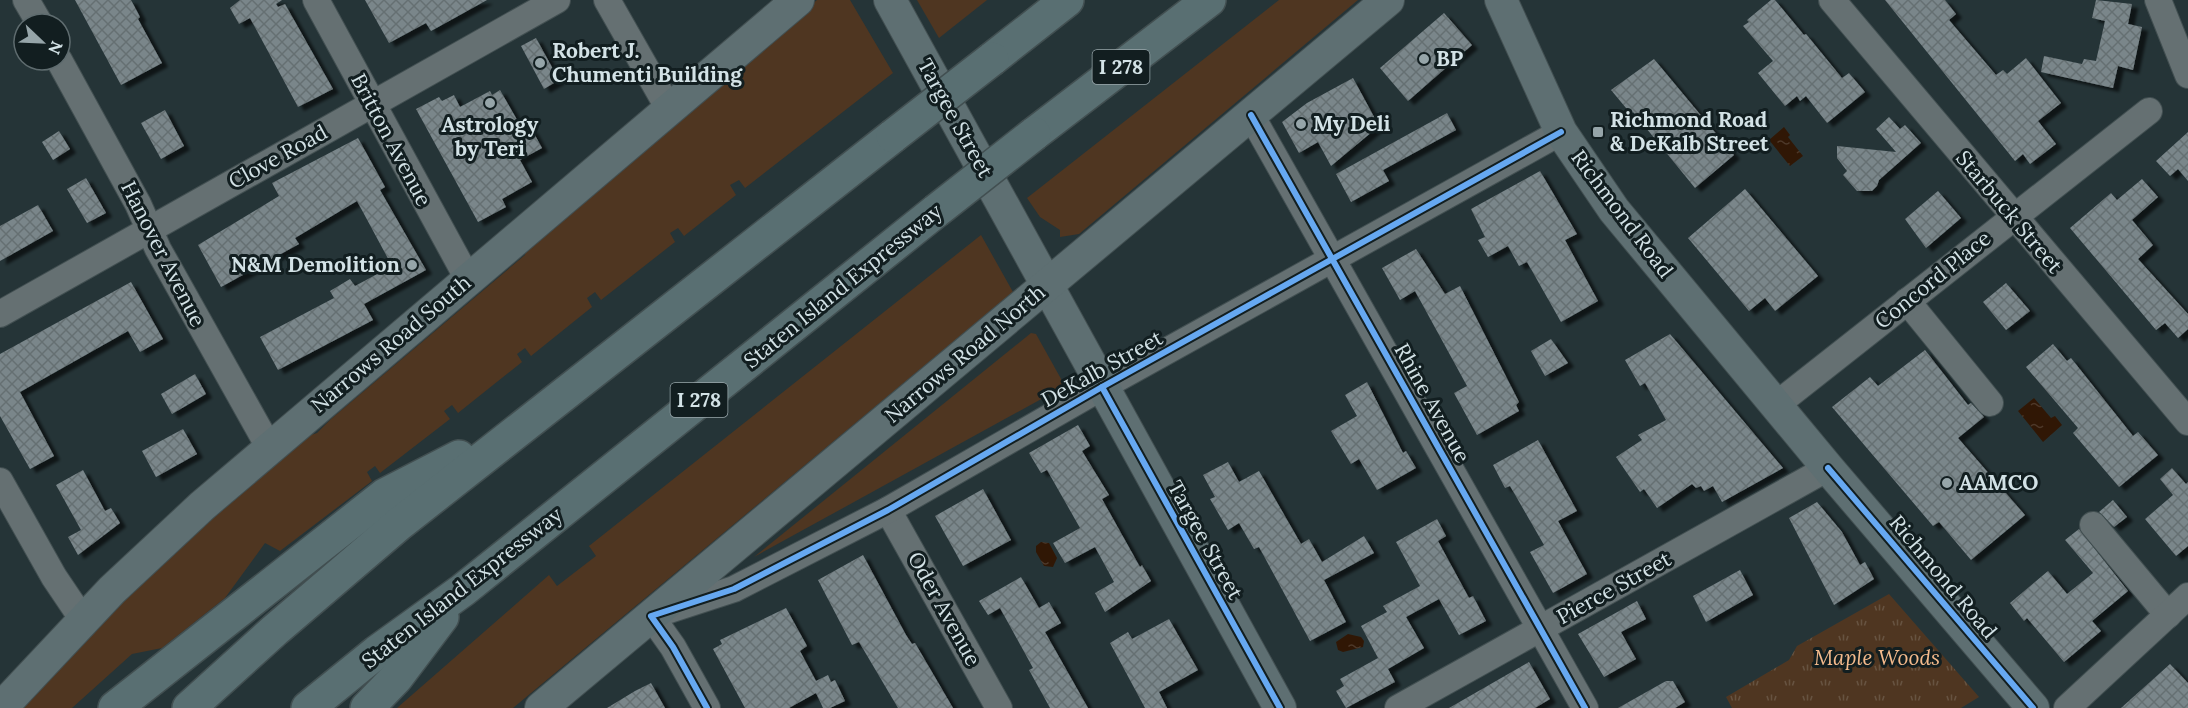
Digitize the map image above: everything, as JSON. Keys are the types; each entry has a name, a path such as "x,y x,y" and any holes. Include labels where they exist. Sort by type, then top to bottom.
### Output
{"highway":[{"path":"189,708 337,575 530,420 1067,0"},
{"name":"Staten Island Expressway","path":"308,708 377,652 463,590 936,211 1209,0"},
{"path":"115,708 385,495 530,420"},
{"path":"367,708 396,678 463,590"}],"main road":[{"name":"Narrows Road South","path":"1,708 83,620 164,541 269,447 798,0"},
{"name":"Targee Street","path":"890,0 1280,708"},
{"name":"Narrows Road North","path":"541,708 1388,0"},
{"name":"Richmond Road","path":"1501,0 1561,132 1614,210 1828,468 2033,708"}],"street":[{"name":"Britton Avenue","path":"316,0 468,279"},
{"name":"Clove Road","path":"0,314 556,0"},
{"path":"607,0 669,109"},
{"name":"Starbuck Street","path":"1832,0 2012,217 2188,422"},
{"path":"2158,0 2188,75"},
{"name":"Hanover Avenue","path":"65,72 212,347 269,447"},
{"name":"Concord Place","path":"1776,405 2149,111"},
{"name":"Rhine Avenue","path":"1251,115 1585,708"},
{"name":"DeKalb Street","path":"651,616 734,589 888,510 1102,387 1561,132"},
{"path":"1907,301 1990,403"},
{"name":"Pierce Street","path":"1398,708 1828,468"},
{"path":"0,481 54,577 83,620"},
{"name":"Oder Avenue","path":"888,510 999,708"},
{"path":"2093,525 2168,615"},
{"path":"2067,708 2188,596"},
{"path":"651,616 673,647 707,708"},
{"path":"0,693 30,677"}],"green space":[{"path":"817,0 850,0 893,73 745,188 739,180 730,185 736,195 684,236 678,228 670,233 675,242 601,300 595,292 587,298 592,307 531,356 525,348 517,354 522,362 458,413 452,405 444,411 450,419 380,473 375,466 367,472 372,481 280,551 265,543 225,598 162,648 132,654 72,708 19,708 115,606 299,439 317,433 525,255 526,247"},
{"path":"917,0 987,0 939,38"},
{"path":"1279,0 1358,0 1079,234 1060,237 1060,230 1040,217 1027,198"},
{"path":"981,235 1013,292 513,708 397,708 549,575 557,586 596,556 589,546"},
{"path":"1031,333 1036,334 1065,386 754,557"},
{"name":"Maple Woods","path":"1889,594 1979,697 1961,708 1732,708 1726,697 1789,660 1797,646"}],"water":[{"path":"1784,127 1790,135 1788,137 1803,156 1790,166 1769,140"},
{"path":"2034,398 2051,418 2055,416 2062,425 2043,442 2018,411"},
{"path":"1041,542 1049,543 1057,558 1053,567 1044,566 1036,552 1036,546"},
{"path":"1348,634 1361,637 1364,641 1363,647 1343,652 1338,650 1336,642"}],"building":[{"path":"75,0 131,0 140,17 138,19 162,63 121,85"},
{"path":"240,0 282,0 276,4 278,7 285,4 333,89 298,107 250,18 239,24 230,8"},
{"path":"365,0 487,0 431,31 426,23 389,43"},
{"path":"1771,0 1775,0 1804,35 1806,34 1842,78 1849,73 1865,92 1827,123 1806,96 1800,101 1797,96 1785,106 1758,73 1773,61 1743,26"},
{"path":"1885,0 1945,0 1956,14 1949,20 1996,75 2003,70 2007,74 2026,58 2061,103 2038,121 2056,144 2030,164 2023,154 2015,161"},
{"path":"2096,0 2132,4 2128,24 2142,27 2133,70 2118,66 2113,88 2041,72 2044,56 2082,64 2084,59 2096,61 2105,21 2092,18"},
{"path":"1444,13 1472,45 1408,101 1380,68"},
{"name":"Robert J. Chumenti Building","path":"536,38 559,80 544,89 521,46"},
{"path":"1654,59 1734,155 1695,188 1633,112 1631,114 1611,90"},
{"path":"1353,78 1379,126 1331,166 1318,142 1299,153 1282,122 1307,103"},
{"path":"500,90 524,132 531,128 542,148 520,160 532,182 502,199 506,207 478,222 416,109 439,97 442,101 454,95 460,107 490,91 492,95"},
{"path":"165,110 184,146 161,159 141,123"},
{"path":"1447,113 1456,130 1383,170 1389,181 1351,202 1336,174"},
{"path":"1889,117 1900,129 1905,125 1921,143 1879,180 1872,191 1857,191 1843,175 1847,171 1837,158 1837,146 1896,152 1876,129"},
{"path":"59,131 70,149 53,160 42,142"},
{"path":"2188,132 2188,181 2178,169 2170,176 2156,161"},
{"path":"358,138 385,187 380,190 426,270 364,304 373,320 278,370 260,337 334,298 330,291 350,279 355,286 392,266 357,201 295,238 299,244 221,287 198,245 279,196 272,183"},
{"path":"1540,171 1577,234 1565,240 1598,301 1561,322 1527,262 1519,266 1508,246 1488,257 1478,240 1485,237 1471,209"},
{"path":"86,178 106,213 87,223 67,189"},
{"path":"2142,179 2158,197 2132,220 2153,245 2138,259 2188,314 2188,329 2178,338 2165,323 2156,330 2070,228 2111,193 2117,200"},
{"path":"1745,189 1818,276 1775,311 1765,298 1749,311 1688,238"},
{"path":"1938,191 1961,218 1926,248 1905,219"},
{"path":"38,205 53,231 0,261 0,226"},
{"path":"1416,249 1445,294 1460,286 1519,402 1516,405 1519,411 1477,435 1454,393 1467,386 1415,291 1400,300 1382,268"},
{"path":"131,282 163,339 140,352 128,331 20,392 54,456 30,469 0,416 0,354"},
{"path":"2006,283 2030,311 2006,330 1983,302"},
{"path":"1670,334 1783,468 1722,502 1713,486 1704,491 1701,486 1696,488 1692,484 1657,508 1644,489 1640,492 1616,457 1642,440 1638,435 1666,420 1645,383 1640,386 1625,360"},
{"path":"1551,339 1568,363 1545,376 1531,351"},
{"path":"2053,344 2067,361 2071,358 2133,436 2138,432 2158,455 2119,487 2073,433 2078,428 2026,367"},
{"path":"1925,350 1968,405 1971,403 1984,417 1958,438 2025,515 1971,560 1939,522 1933,526 1832,407 1870,377 1878,386"},
{"path":"195,374 206,394 172,414 161,394"},
{"path":"1367,382 1403,453 1406,451 1416,468 1377,490 1359,459 1351,464 1331,431 1357,416 1345,395"},
{"path":"1078,425 1090,446 1082,451 1109,495 1102,499 1140,567 1142,565 1151,581 1105,612 1095,593 1114,582 1095,547 1065,563 1053,543 1080,528 1047,470 1041,473 1029,453"},
{"path":"183,429 197,454 156,477 142,451"},
{"path":"1538,440 1577,511 1558,521 1587,574 1553,593 1530,552 1544,545 1510,486 1505,488 1493,465"},
{"path":"1228,462 1239,482 1259,471 1301,544 1309,539 1322,562 1364,536 1374,553 1324,580 1346,622 1310,641 1259,547 1254,549 1239,523 1228,530 1210,499 1215,497 1203,475"},
{"path":"2172,468 2186,484 2188,482 2188,546 2176,556 2145,519 2173,495 2160,479"},
{"path":"83,470 105,511 111,508 120,523 78,555 68,537 81,530 56,485"},
{"path":"983,489 1011,540 963,566 935,516"},
{"path":"2113,500 2127,517 2114,527 2099,512"},
{"path":"1817,502 1842,532 1860,565 1865,562 1874,579 1834,605 1789,518"},
{"path":"1437,519 1446,536 1438,541 1469,598 1473,596 1486,621 1459,635 1439,599 1406,617 1424,648 1388,669 1395,682 1346,708 1336,691 1344,686 1340,679 1378,658 1361,626 1387,612 1383,606 1420,586 1396,542"},
{"path":"2079,529 2128,591 2092,621 2101,631 2064,662 2027,618 2024,621 2010,603 2048,571 2067,594 2093,573 2065,540"},
{"path":"863,555 906,635 912,644 915,643 953,708 898,708 859,642 852,645 818,580"},
{"path":"1740,570 1753,595 1706,622 1693,596"},
{"path":"1021,577 1039,608 1049,602 1061,623 1045,632 1088,708 1050,708 1029,670 1033,668 1000,608 988,615 979,601"},
{"path":"1637,601 1646,619 1621,632 1636,659 1604,677 1578,634"},
{"path":"786,608 807,646 800,651 816,681 828,675 831,682 835,680 845,701 830,708 823,708 816,693 789,708 745,708 713,649 722,644 720,640"},
{"path":"1169,619 1198,670 1159,692 1167,708 1145,708 1110,643 1128,632 1132,639"},
{"path":"1529,662 1550,699 1535,708 1449,708"},
{"path":"2170,664 2188,683 2188,708 2121,708"},
{"path":"1666,681 1673,681 1685,702 1675,708 1618,708"},
{"path":"651,683 665,708 607,708 635,691"}],"cycle path":[{"path":"1251,115 1585,708"},
{"path":"707,708 673,647 651,616 734,589 888,510 1102,387 1561,132"},
{"path":"1102,387 1280,708"},
{"path":"1828,468 2033,708"}],"place":[{"name":"BP","path":"1424,59"},
{"name":"Robert J. Chumenti Building","path":"540,63"},
{"name":"Astrology by Teri","path":"490,103"},
{"name":"My Deli","path":"1301,124"},
{"name":"Richmond Road & DeKalb Street","path":"1598,132"},
{"name":"N&M Demolition","path":"412,265"},
{"name":"AAMCO","path":"1947,483"}]}
